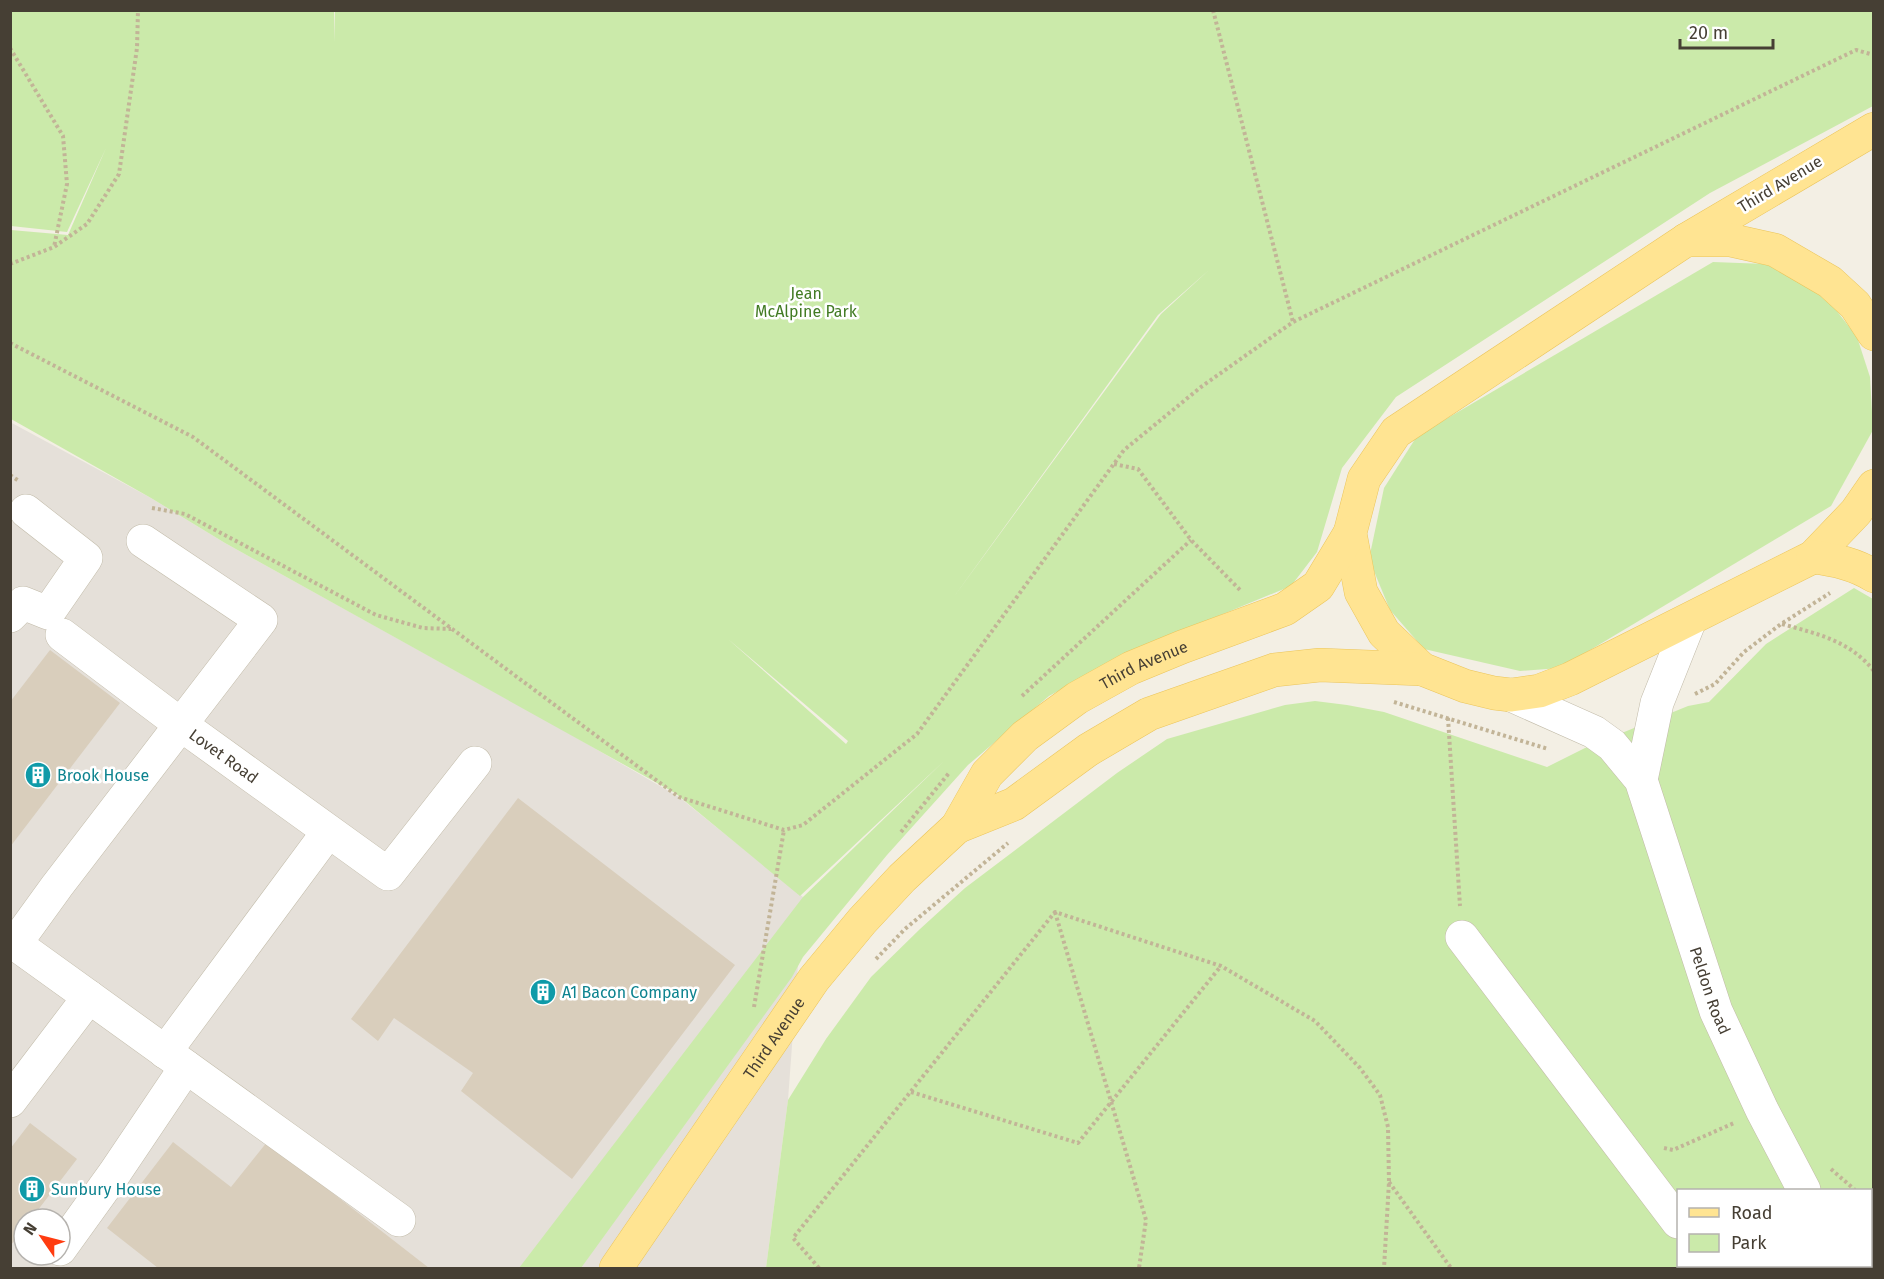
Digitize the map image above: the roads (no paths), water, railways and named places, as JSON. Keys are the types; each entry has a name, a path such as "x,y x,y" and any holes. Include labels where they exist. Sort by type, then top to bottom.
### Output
{"main road":[{"name":"Third Avenue","path":"616,1269 814,979 862,921 902,878 957,827 987,774 1025,736 1069,704 1131,668 1182,646 1285,609 1318,586 1350,533 1364,479 1395,432 1686,240 1874,129"},
{"path":"1686,240 1730,240 1775,250 1830,282 1855,305 1874,334"},
{"path":"1350,533 1362,592 1384,633 1422,669 1466,686 1512,695 1539,692 1570,679 1813,557 1856,512 1874,486"},
{"path":"1813,557 1840,561 1862,568 1874,576"},
{"name":"Third Avenue","path":"957,827 1014,804 1088,750 1149,714 1274,670 1320,665 1422,669"}],"street":[{"path":"26,511 86,558 55,624"},
{"path":"143,541 261,620 13,942 399,1220"},
{"name":"Lovet Road","path":"10,616 23,603 55,624 180,724 388,874 475,763"},
{"name":"Peldon Road","path":"1641,780 1657,703 1690,620"},
{"name":"Peldon Road","path":"1512,695 1594,732 1612,745 1641,780 1716,1011 1762,1110 1803,1189"},
{"path":"72,1232 114,1174 176,1059 328,832"},
{"path":"1462,937 1677,1221"},
{"path":"10,1101 89,997"},
{"path":"1827,1269 1834,1267"}],"place":[{"name":"Brook House","path":"38,775"},
{"name":"A1 Bacon Company","path":"543,992"},
{"name":"Sunbury House","path":"32,1189"}],"park label":[{"name":"Jean McAlpine Park","path":"806,302"}]}
